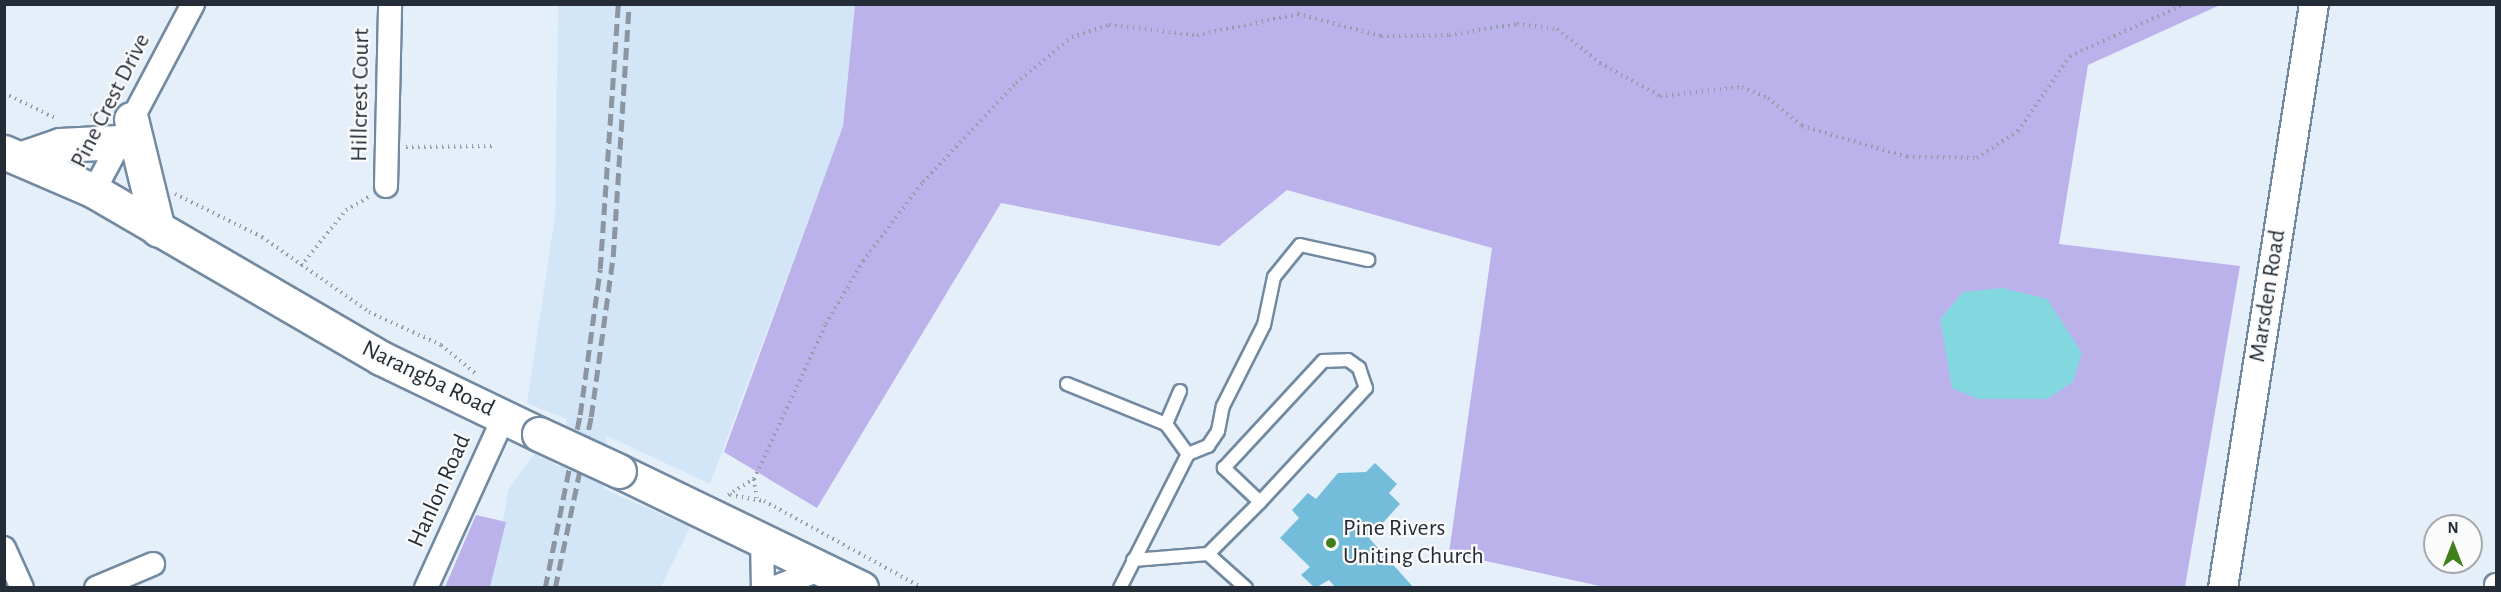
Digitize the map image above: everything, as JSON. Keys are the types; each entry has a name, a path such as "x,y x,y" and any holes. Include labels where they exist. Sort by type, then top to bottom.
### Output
{"main road":[{"path":"13,155 60,145 130,120 158,230"},
{"name":"Narangba Road","path":"13,155 94,191 381,358 762,538 861,588"}],"street":[{"name":"Pine Crest Drive","path":"94,191 193,4"},
{"name":"Hillcrest Court","path":"386,186 390,4"},
{"name":"Marsden Road","path":"2223,588 2313,4"},
{"name":"Hanlon Road","path":"426,588 504,417"},
{"path":"762,538 763,588"},
{"path":"4,548 22,588"},
{"path":"96,588 153,564"},
{"path":"773,588 824,568"}],"lane":[{"path":"1120,588 1188,454 1208,446 1218,431 1223,406 1264,326 1274,277 1300,245 1368,260"},
{"path":"1133,560 1208,554 1260,502 1366,388 1359,368 1348,360 1323,361 1224,468 1260,502"},
{"path":"1067,384 1166,424 1188,454"},
{"path":"1166,424 1180,391"},
{"path":"1208,554 1246,588"}],"path":[{"path":"923,588 757,498 728,495 754,479 826,324 863,261 923,183 1016,83 1072,37 1109,25 1197,35 1298,14 1381,36 1449,35 1517,24 1547,28 1660,96 1742,87 1768,98 1802,126 1907,157 1977,158 2018,131 2070,56 2185,4"},
{"path":"83,119 124,90 130,120"},
{"path":"4,93 64,121"},
{"path":"387,147 492,147"},
{"path":"301,266 346,210 386,186"},
{"path":"166,188 262,237 301,266 400,330 441,345 484,379"},
{"path":"754,479 757,498"}],"shaded area":[{"path":"558,5 855,5 843,126 710,484 607,436 604,489 690,527 661,587 490,588 509,488 535,453 560,467 567,419 527,403 555,215"},
{"path":"855,5 2220,5 2088,65 2059,244 2240,266 2185,587 1609,588 1449,553 1492,248 1287,190 1219,246 1001,203 817,508 724,452 843,126"},
{"path":"476,515 506,522 490,587 445,587"}],"water":[{"path":"2002,288 2047,299 2082,353 2073,382 2047,399 1978,399 1952,388 1940,319 1963,292"}],"building":[{"path":"1375,463 1397,484 1389,493 1400,504 1369,538 1414,588 1336,588 1329,580 1315,588 1301,575 1310,567 1280,538 1299,518 1292,510 1308,493 1316,499 1338,473 1366,472"}],"railway":[{"path":"545,588 580,415 600,269 618,4"},
{"path":"555,588 591,417 613,257 629,4"}],"place":[{"name":"Pine Rivers Uniting Church","path":"1331,543"}]}
